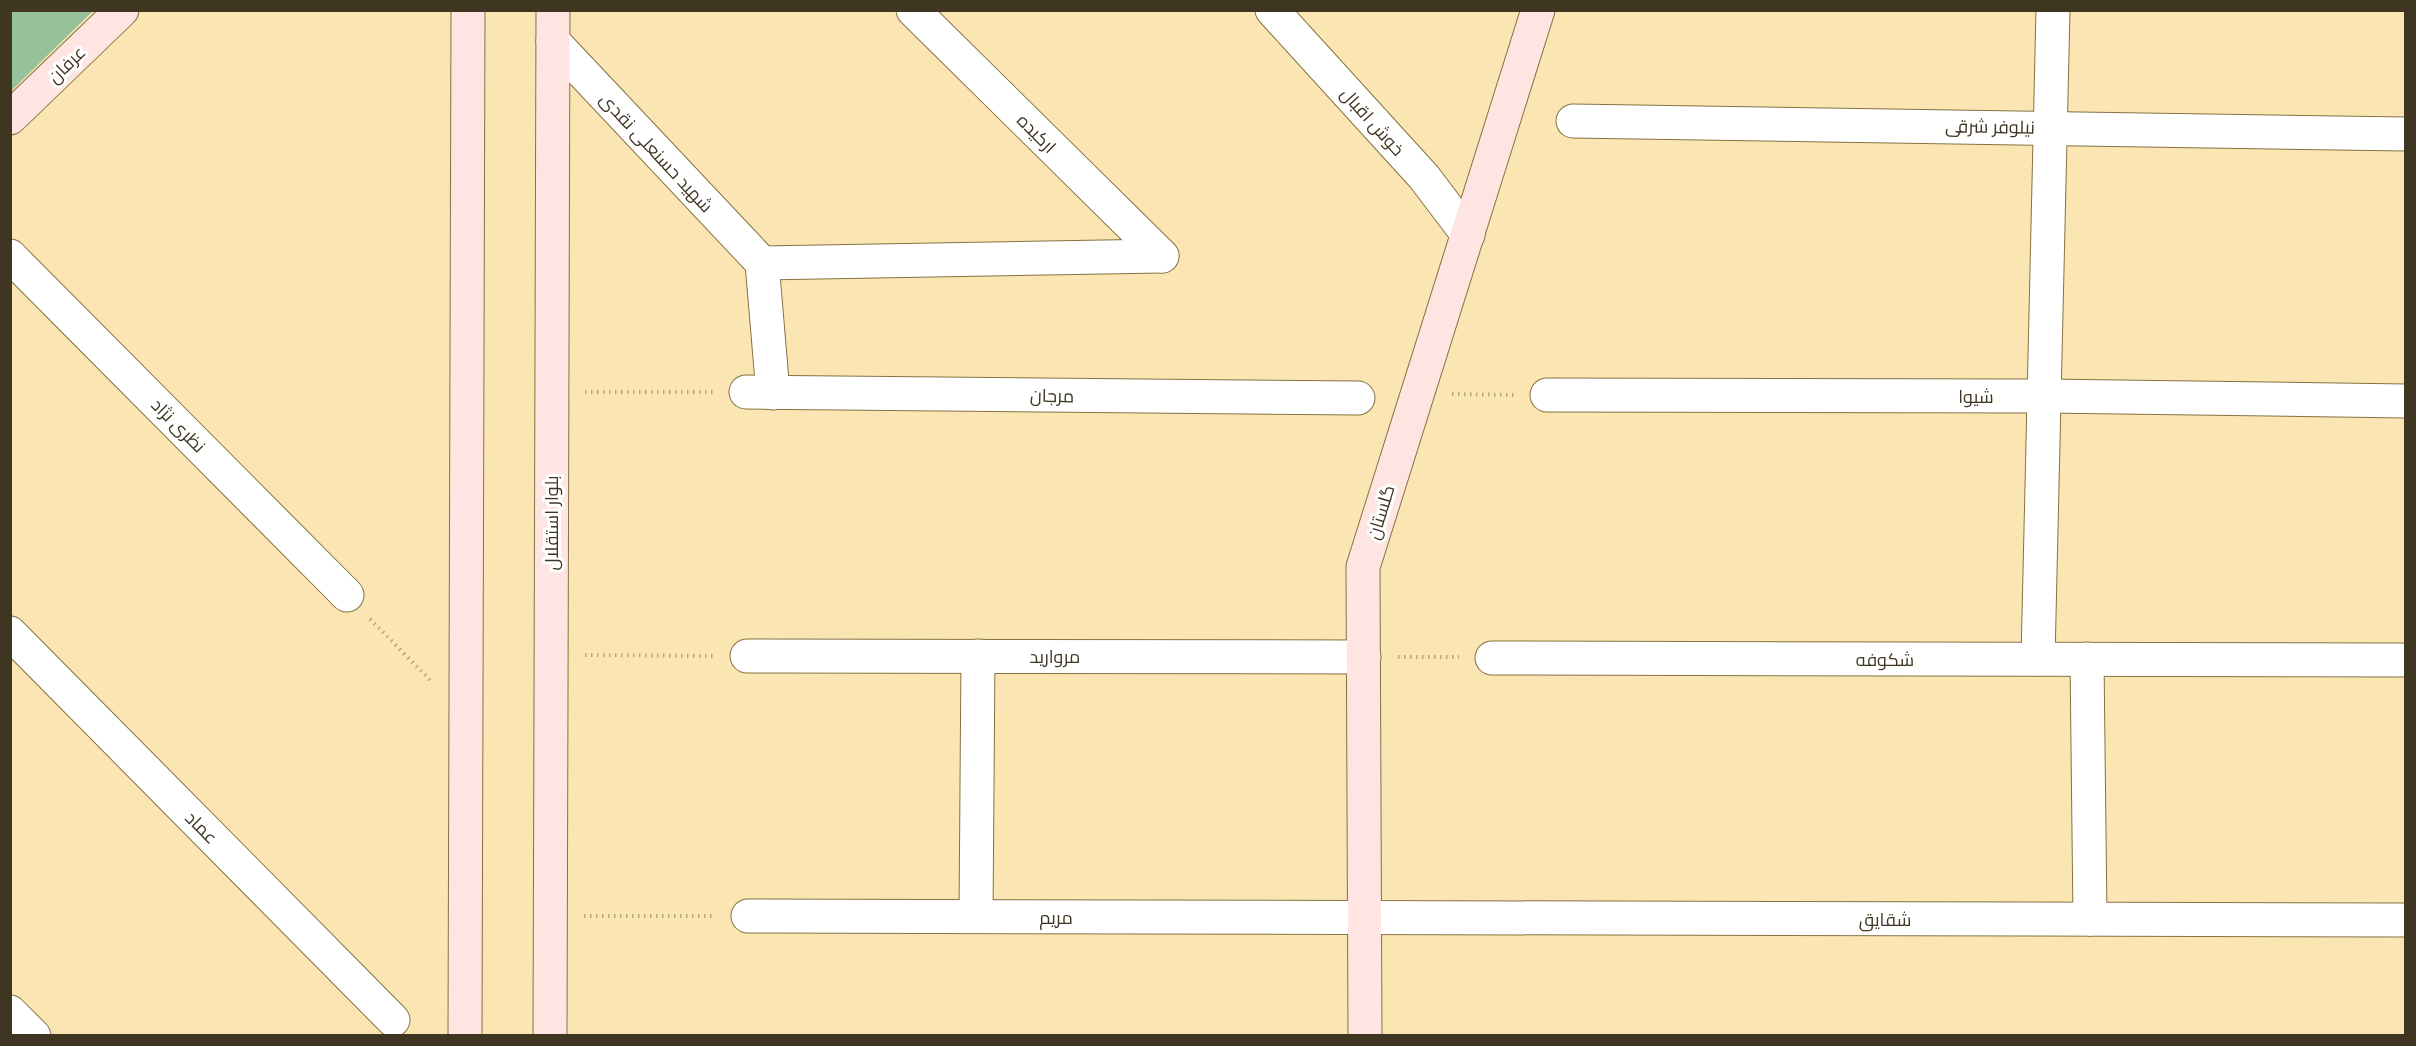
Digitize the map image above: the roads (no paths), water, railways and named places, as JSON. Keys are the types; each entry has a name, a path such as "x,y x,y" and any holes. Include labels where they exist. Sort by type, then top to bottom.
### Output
{"main road":[{"name":"عرفان","path":"10,118 122,10"},
{"path":"465,1035 468,10"},
{"name":"گلستان","path":"1365,1035 1363,567 1539,10"},
{"name":"بلوار استقلال","path":"550,1035 553,26"}],"street":[{"name":"ارکیده","path":"762,263 1162,256 913,10"},
{"name":"خوش اقبال","path":"1272,10 1424,177 1468,235"},
{"path":"2038,659 2053,10"},
{"name":"شهید حسنعلی نقدی","path":"553,26 762,263"},
{"name":"نیلوفر شرقی","path":"1574,121 2406,134"},
{"name":"نظری نژاد","path":"10,256 346,595"},
{"name":"مرجان","path":"762,263 760,392 1358,398"},
{"name":"شیوا","path":"1547,395 2044,396 2406,401"},
{"name":"عماد","path":"10,633 393,1020"},
{"name":"مروارید","path":"747,656 1364,657"},
{"path":"976,916 978,656"},
{"name":"شکوفه","path":"1492,658 2406,660"},
{"path":"2086,659 2090,919"},
{"name":"مریم","path":"748,916 1364,917"},
{"name":"شقایق","path":"1364,917 2406,920"},
{"path":"10,1012 34,1035"}]}
